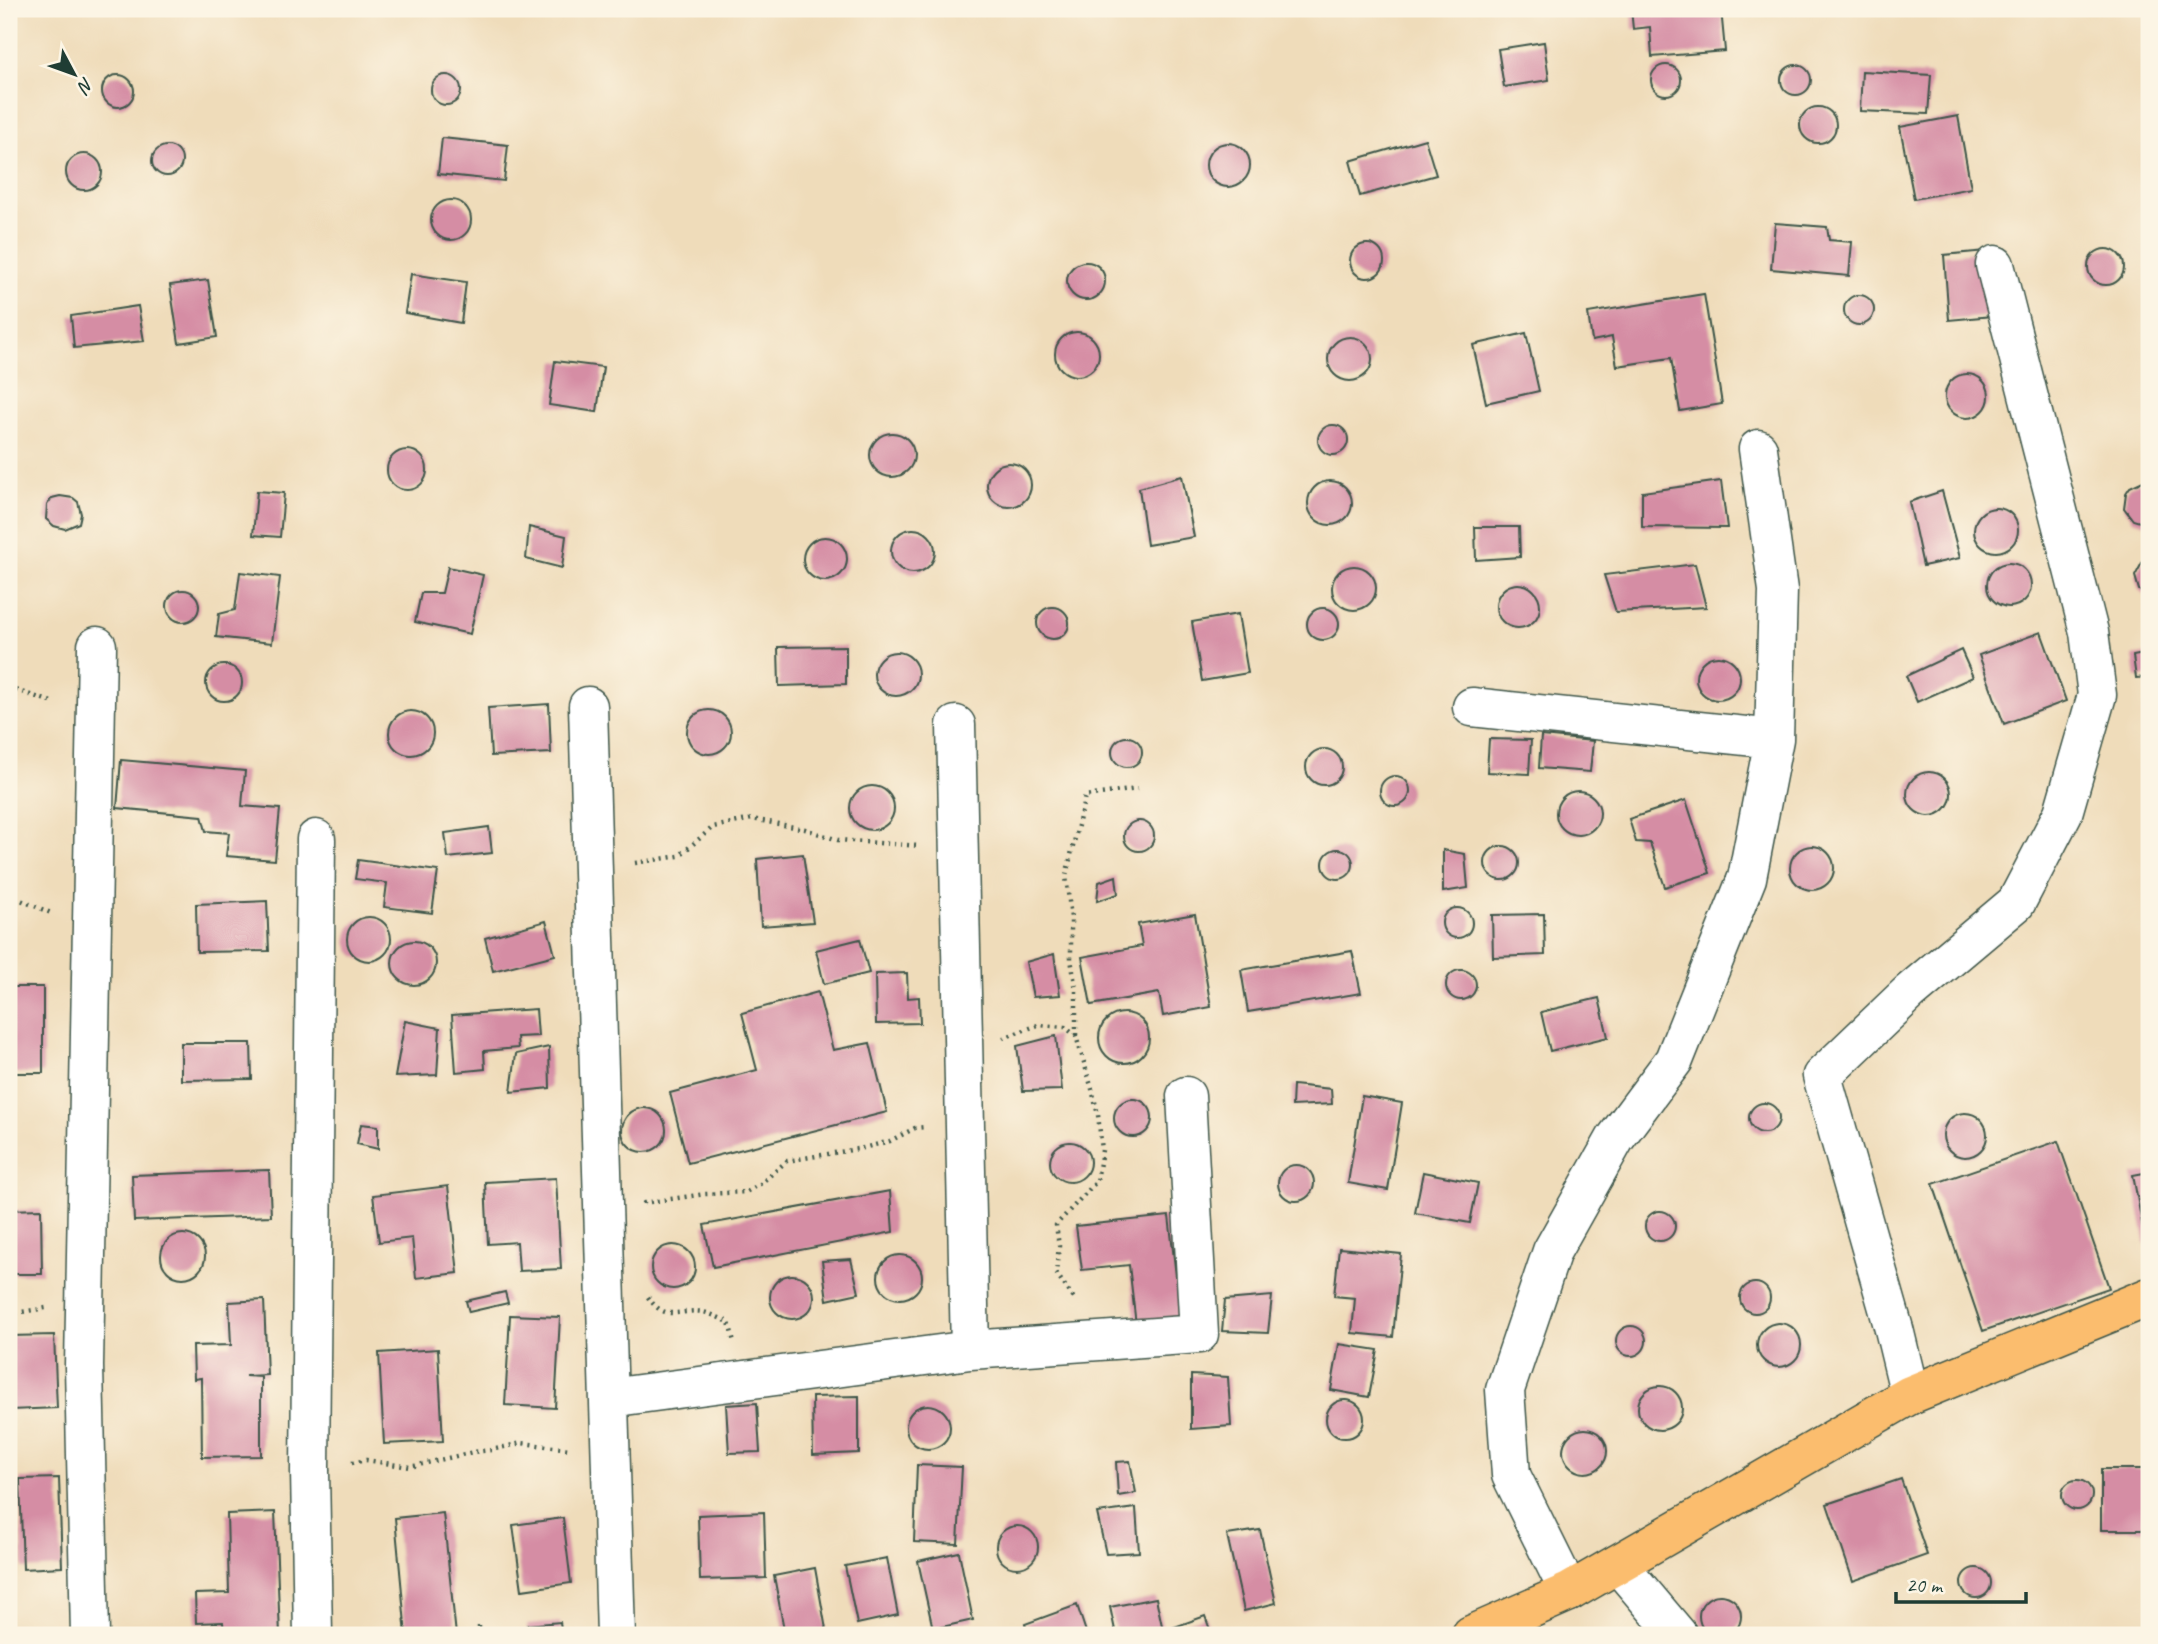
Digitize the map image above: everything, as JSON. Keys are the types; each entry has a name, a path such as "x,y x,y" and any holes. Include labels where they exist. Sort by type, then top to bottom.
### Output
{"main road":[{"path":"1471,1635 1569,1592 1910,1395 2149,1297"}],"street":[{"path":"1910,1395 1822,1076 1910,992 2016,903 2063,813 2097,695 2089,632 1995,265"},
{"path":"1569,1592 1511,1475 1505,1390 1552,1251 1615,1139 1674,1060 1747,878 1774,738 1778,590 1758,449"},
{"path":"90,1635 84,1366 97,646"},
{"path":"588,706 615,1635"},
{"path":"1472,707 1774,738"},
{"path":"956,724 970,1350"},
{"path":"313,1635 310,1471 316,839"},
{"path":"609,1398 970,1350 1199,1334 1186,1097"},
{"path":"1618,1564 1678,1635"}],"path":[{"path":"1073,1343 1075,1300 1056,1273 1059,1246 1056,1225 1097,1181 1102,1150 1098,1115 1076,1036 1076,990 1066,876 1085,796 1137,789"},
{"path":"593,868 679,856 713,827 752,819 806,828 838,840 958,847"},
{"path":"963,1055 1038,1025 1065,1027 1076,1036"},
{"path":"642,1214 644,1203 746,1192 788,1161 890,1141 915,1128 965,1121"},
{"path":"641,1288 655,1308 677,1315 702,1312 729,1322 745,1380"},
{"path":"9,1314 49,1307"},
{"path":"310,1471 366,1460 410,1468 473,1451 522,1443 610,1454"},
{"path":"479,1621 479,1635"}],"building":[{"path":"1631,9 1721,9 1725,51 1652,57 1650,27 1633,29"},
{"path":"1544,42 1549,80 1504,87 1498,49"},
{"path":"1666,65 1672,66 1680,74 1680,86 1672,94 1666,95 1660,94 1652,86 1651,80 1652,74 1660,66"},
{"path":"1796,65 1802,66 1810,74 1810,86 1802,94 1796,95 1790,94 1782,86 1781,80 1782,74 1790,66"},
{"path":"1862,71 1931,75 1928,114 1860,111"},
{"path":"118,75 129,80 134,91 129,102 118,107 107,102 102,91 107,80"},
{"path":"446,75 456,80 461,90 456,100 446,105 436,100 431,90 436,80"},
{"path":"1818,107 1831,112 1836,125 1831,138 1818,143 1805,138 1800,125 1805,112"},
{"path":"1958,116 1971,188 1914,199 1900,127"},
{"path":"442,138 508,145 504,181 438,174"},
{"path":"1425,139 1436,175 1360,196 1350,161"},
{"path":"1228,143 1243,150 1250,165 1243,180 1228,187 1213,180 1206,165 1213,150"},
{"path":"167,146 178,150 182,161 178,172 167,176 156,172 152,161 156,150"},
{"path":"84,154 97,159 102,172 97,185 84,190 71,185 66,172 71,159"},
{"path":"451,200 465,206 471,220 465,234 451,240 437,234 431,220 437,206"},
{"path":"1775,223 1827,227 1829,240 1852,242 1849,276 1771,269"},
{"path":"9,233 16,246 9,259"},
{"path":"1367,244 1379,249 1384,261 1379,273 1367,278 1355,273 1350,261 1355,249"},
{"path":"2106,249 2118,255 2124,267 2118,279 2106,285 2094,279 2088,267 2094,255"},
{"path":"1986,251 1992,316 1949,320 1944,255"},
{"path":"1086,262 1099,268 1105,281 1099,294 1086,300 1073,294 1067,281 1073,268"},
{"path":"411,274 466,282 461,323 405,313"},
{"path":"208,280 217,337 179,343 170,285"},
{"path":"1704,294 1722,404 1680,411 1671,358 1617,366 1612,337 1592,341 1588,313"},
{"path":"1859,295 1869,300 1874,310 1869,320 1859,325 1849,320 1844,310 1849,300"},
{"path":"138,306 144,341 74,348 71,316"},
{"path":"1077,332 1092,339 1099,354 1092,369 1077,376 1062,369 1055,354 1062,339"},
{"path":"1526,333 1539,391 1486,403 1473,345"},
{"path":"1350,337 1365,344 1372,359 1365,374 1350,381 1335,374 1328,359 1335,344"},
{"path":"555,361 603,367 597,412 549,405"},
{"path":"1967,374 1982,381 1989,396 1982,411 1967,418 1952,411 1945,396 1952,381"},
{"path":"1333,425 1344,429 1348,440 1344,451 1333,455 1322,451 1318,440 1322,429"},
{"path":"892,433 907,440 914,455 907,470 892,477 877,470 870,455 877,440"},
{"path":"407,450 421,456 427,470 421,484 407,490 393,484 387,470 393,456"},
{"path":"1009,463 1024,470 1031,485 1024,500 1009,507 994,500 987,485 994,470"},
{"path":"1182,476 1194,537 1147,545 1139,488"},
{"path":"1330,481 1345,488 1352,503 1345,518 1330,525 1315,518 1308,503 1315,488"},
{"path":"1721,481 1727,528 1642,527 1642,492"},
{"path":"2149,481 2149,523 2146,524 2133,520 2124,508 2126,493 2130,487"},
{"path":"257,491 284,493 280,537 253,535"},
{"path":"1942,491 1960,558 1923,566 1909,502"},
{"path":"52,498 73,498 78,502 81,514 79,523 65,529 54,526 46,519 47,505"},
{"path":"1996,508 2011,515 2018,530 2011,545 1996,552 1981,545 1974,530 1981,515"},
{"path":"529,527 566,536 562,568 526,559"},
{"path":"1475,527 1519,527 1520,557 1476,560"},
{"path":"913,529 928,536 935,551 928,566 913,573 898,566 891,551 898,536"},
{"path":"825,537 840,544 847,559 840,574 825,581 810,574 803,559 810,544"},
{"path":"2149,557 2149,598 2139,590 2135,576"},
{"path":"2009,563 2024,570 2031,585 2024,600 2009,607 1994,600 1987,585 1994,570"},
{"path":"1695,564 1706,607 1616,612 1604,575"},
{"path":"1354,566 1369,573 1376,588 1369,603 1354,610 1339,603 1332,588 1339,573"},
{"path":"448,567 483,575 470,634 415,622 421,593 442,593"},
{"path":"240,572 280,577 272,643 216,637 219,614 235,610"},
{"path":"1518,584 1533,591 1540,606 1533,621 1518,628 1503,621 1496,606 1503,591"},
{"path":"183,590 194,595 199,606 194,617 183,622 172,617 167,606 172,595"},
{"path":"1053,607 1064,612 1069,623 1064,634 1053,639 1042,634 1037,623 1042,612"},
{"path":"1323,608 1334,613 1339,624 1334,635 1323,640 1312,635 1307,624 1312,613"},
{"path":"1238,614 1248,673 1202,681 1192,622"},
{"path":"2041,632 2066,701 2004,724 1979,655"},
{"path":"846,646 846,684 779,686 778,647"},
{"path":"1961,650 1973,677 1917,702 1906,676"},
{"path":"896,652 911,659 918,674 911,689 896,696 881,689 874,674 881,659"},
{"path":"2149,653 2149,677 2136,678 2133,656"},
{"path":"1718,656 1733,663 1740,678 1733,693 1718,700 1703,693 1696,678 1703,663"},
{"path":"224,665 237,670 242,683 237,696 224,701 211,696 206,683 211,670"},
{"path":"549,704 551,753 491,756 488,708"},
{"path":"709,710 724,717 731,732 724,747 709,754 694,747 687,732 694,717"},
{"path":"411,711 426,718 433,733 426,748 411,755 396,748 389,733 396,718"},
{"path":"1541,736 1593,741 1590,772 1539,768"},
{"path":"1127,737 1133,738 1141,746 1141,758 1133,766 1127,767 1121,766 1113,758 1112,752 1113,746 1121,738"},
{"path":"1489,739 1531,740 1529,774 1487,772"},
{"path":"1324,749 1337,754 1342,767 1337,780 1324,785 1311,780 1306,767 1311,754"},
{"path":"121,760 245,771 242,806 280,809 275,860 226,856 229,833 206,831 202,816 117,808"},
{"path":"1929,772 1944,779 1951,794 1944,809 1929,816 1914,809 1907,794 1914,779"},
{"path":"1395,776 1405,781 1410,791 1405,801 1395,806 1385,801 1380,791 1385,781"},
{"path":"872,786 887,793 894,808 887,823 872,830 857,823 850,808 857,793"},
{"path":"1578,791 1593,798 1600,813 1593,828 1578,835 1563,828 1556,813 1563,798"},
{"path":"1686,800 1710,873 1665,887 1650,843 1636,842 1629,819"},
{"path":"1139,821 1149,826 1154,836 1149,846 1139,851 1129,846 1124,836 1129,826"},
{"path":"489,827 492,853 448,858 445,833"},
{"path":"1502,846 1514,851 1519,863 1514,875 1502,880 1490,875 1485,863 1490,851"},
{"path":"1812,846 1827,853 1834,868 1827,883 1812,890 1797,883 1790,868 1797,853"},
{"path":"1338,849 1348,854 1353,864 1348,874 1338,879 1328,874 1323,864 1328,854"},
{"path":"1443,850 1465,854 1468,888 1443,892"},
{"path":"803,854 813,922 761,926 757,859"},
{"path":"358,860 438,871 432,913 384,907 387,883 355,879"},
{"path":"1116,876 1118,894 1097,901 1099,882"},
{"path":"267,901 269,951 197,952 196,904"},
{"path":"1457,908 1467,913 1472,923 1467,933 1457,938 1447,933 1442,923 1447,913"},
{"path":"1195,914 1211,1007 1163,1016 1159,993 1091,1005 1082,957 1142,946 1138,924"},
{"path":"1544,914 1545,955 1493,957 1492,915"},
{"path":"369,917 384,924 391,939 384,954 369,961 354,954 347,939 354,924"},
{"path":"546,921 555,955 493,971 485,938"},
{"path":"860,939 869,973 824,984 816,950"},
{"path":"414,941 429,948 436,963 429,978 414,985 399,978 392,963 399,948"},
{"path":"1352,951 1361,993 1248,1012 1241,970"},
{"path":"1054,954 1060,995 1033,997 1026,962"},
{"path":"1461,970 1467,971 1475,979 1475,991 1467,999 1461,1000 1455,999 1447,991 1446,985 1447,979 1455,971"},
{"path":"907,973 908,998 919,997 920,1023 876,1024 875,974"},
{"path":"9,987 43,987 43,1073 9,1073"},
{"path":"818,992 833,1050 870,1043 887,1112 688,1163 670,1093 757,1070 742,1013"},
{"path":"1599,998 1608,1037 1550,1051 1541,1012"},
{"path":"536,1009 538,1036 517,1037 518,1048 484,1051 485,1069 456,1072 452,1015"},
{"path":"1124,1013 1142,1020 1149,1038 1142,1056 1124,1063 1106,1056 1099,1038 1106,1020"},
{"path":"405,1021 440,1028 437,1075 395,1077"},
{"path":"1056,1036 1062,1090 1023,1091 1017,1046"},
{"path":"181,1043 251,1043 252,1079 181,1080"},
{"path":"549,1047 550,1088 511,1092 516,1054"},
{"path":"1293,1085 1331,1089 1332,1104 1292,1106"},
{"path":"1362,1096 1402,1103 1388,1190 1348,1183"},
{"path":"1133,1099 1146,1105 1152,1118 1146,1131 1133,1137 1120,1131 1114,1118 1120,1105"},
{"path":"1764,1103 1770,1104 1778,1112 1778,1124 1770,1132 1764,1133 1758,1132 1750,1124 1749,1118 1750,1112 1758,1104"},
{"path":"644,1108 659,1115 666,1130 659,1145 644,1152 629,1145 622,1130 629,1115"},
{"path":"1965,1113 1980,1120 1987,1135 1980,1150 1965,1157 1950,1150 1943,1135 1950,1120"},
{"path":"361,1124 378,1126 378,1149 357,1144"},
{"path":"2058,1141 2109,1288 1983,1331 1933,1184"},
{"path":"1070,1142 1084,1148 1090,1162 1084,1176 1070,1182 1056,1176 1050,1162 1056,1148"},
{"path":"1296,1165 1309,1170 1314,1183 1309,1196 1296,1201 1283,1196 1278,1183 1283,1170"},
{"path":"269,1170 271,1216 134,1221 132,1175"},
{"path":"1423,1172 1478,1183 1470,1223 1415,1213"},
{"path":"2149,1172 2149,1245 2146,1245 2133,1175"},
{"path":"556,1178 561,1269 519,1271 517,1242 488,1244 485,1182"},
{"path":"448,1186 458,1273 416,1278 412,1238 379,1242 373,1195"},
{"path":"890,1191 893,1232 713,1267 704,1225"},
{"path":"41,1209 42,1274 9,1274 9,1210"},
{"path":"1660,1211 1666,1212 1674,1220 1674,1232 1666,1240 1660,1241 1654,1240 1646,1232 1645,1226 1646,1220 1654,1212"},
{"path":"1169,1216 1181,1320 1136,1325 1129,1265 1082,1270 1076,1226"},
{"path":"183,1234 198,1241 205,1256 198,1271 183,1278 168,1271 161,1256 168,1241"},
{"path":"673,1245 688,1252 695,1267 688,1282 673,1289 658,1282 651,1267 658,1252"},
{"path":"1339,1248 1401,1254 1393,1337 1352,1333 1355,1298 1334,1296"},
{"path":"900,1255 915,1262 922,1277 915,1292 900,1299 885,1292 878,1277 885,1262"},
{"path":"851,1259 859,1293 827,1300 822,1261"},
{"path":"792,1275 807,1282 814,1297 807,1312 792,1319 777,1312 770,1297 777,1282"},
{"path":"1755,1283 1765,1288 1770,1298 1765,1308 1755,1313 1745,1308 1740,1298 1745,1288"},
{"path":"505,1292 508,1303 469,1312 466,1301"},
{"path":"1272,1296 1268,1333 1222,1331 1225,1300"},
{"path":"264,1300 267,1375 245,1376 261,1377 261,1456 202,1457 201,1378 194,1379 193,1346 231,1345 229,1302"},
{"path":"510,1315 560,1317 555,1408 505,1405"},
{"path":"1779,1323 1794,1330 1801,1345 1794,1360 1779,1367 1764,1360 1757,1345 1764,1330"},
{"path":"1631,1326 1641,1331 1646,1341 1641,1351 1631,1356 1621,1351 1616,1341 1621,1331"},
{"path":"54,1335 57,1408 10,1410 9,1336"},
{"path":"1339,1344 1378,1350 1369,1397 1331,1390"},
{"path":"438,1349 443,1441 384,1444 379,1353"},
{"path":"1191,1375 1228,1377 1231,1426 1191,1429"},
{"path":"1660,1386 1675,1393 1682,1408 1675,1423 1660,1430 1645,1423 1638,1408 1645,1393"},
{"path":"859,1396 859,1453 813,1455 812,1397"},
{"path":"1345,1400 1358,1406 1364,1419 1358,1432 1345,1438 1332,1432 1326,1419 1332,1406"},
{"path":"757,1403 760,1452 729,1453 726,1405"},
{"path":"928,1405 943,1412 950,1427 943,1442 928,1449 913,1442 906,1427 913,1412"},
{"path":"1585,1429 1600,1436 1607,1451 1600,1466 1585,1473 1570,1466 1563,1451 1570,1436"},
{"path":"1130,1461 1136,1493 1118,1496 1116,1462"},
{"path":"917,1465 962,1467 958,1544 914,1542"},
{"path":"2101,1469 2149,1469 2149,1530 2101,1530"},
{"path":"59,1478 62,1567 23,1569 20,1479"},
{"path":"1901,1479 1927,1555 1853,1581 1827,1504"},
{"path":"2077,1480 2087,1485 2092,1495 2087,1505 2077,1510 2067,1505 2062,1495 2067,1485"},
{"path":"1136,1508 1139,1552 1106,1554 1097,1513"},
{"path":"275,1512 280,1635 224,1635 223,1622 196,1623 195,1594 229,1593 227,1514"},
{"path":"764,1512 766,1578 700,1580 698,1515"},
{"path":"443,1513 456,1635 406,1635 395,1518"},
{"path":"563,1518 571,1583 522,1590 513,1525"},
{"path":"1017,1526 1032,1532 1038,1547 1032,1562 1017,1568 1002,1562 996,1547 1002,1532"},
{"path":"1260,1530 1276,1603 1244,1611 1227,1535"},
{"path":"959,1552 973,1620 933,1629 918,1561"},
{"path":"887,1558 898,1615 857,1624 845,1566"},
{"path":"815,1568 827,1635 785,1635 774,1576"},
{"path":"1976,1568 1986,1573 1991,1583 1986,1593 1976,1598 1966,1593 1961,1583 1966,1573"},
{"path":"1720,1595 1735,1601 1741,1616 1735,1631 1720,1637 1705,1631 1699,1616 1705,1601"},
{"path":"1156,1598 1164,1635 1116,1635 1110,1607"},
{"path":"1077,1605 1087,1635 1029,1635 1025,1624"},
{"path":"1205,1616 1212,1635 1168,1635 1166,1630"},
{"path":"560,1622 562,1635 528,1635 527,1625"}]}
